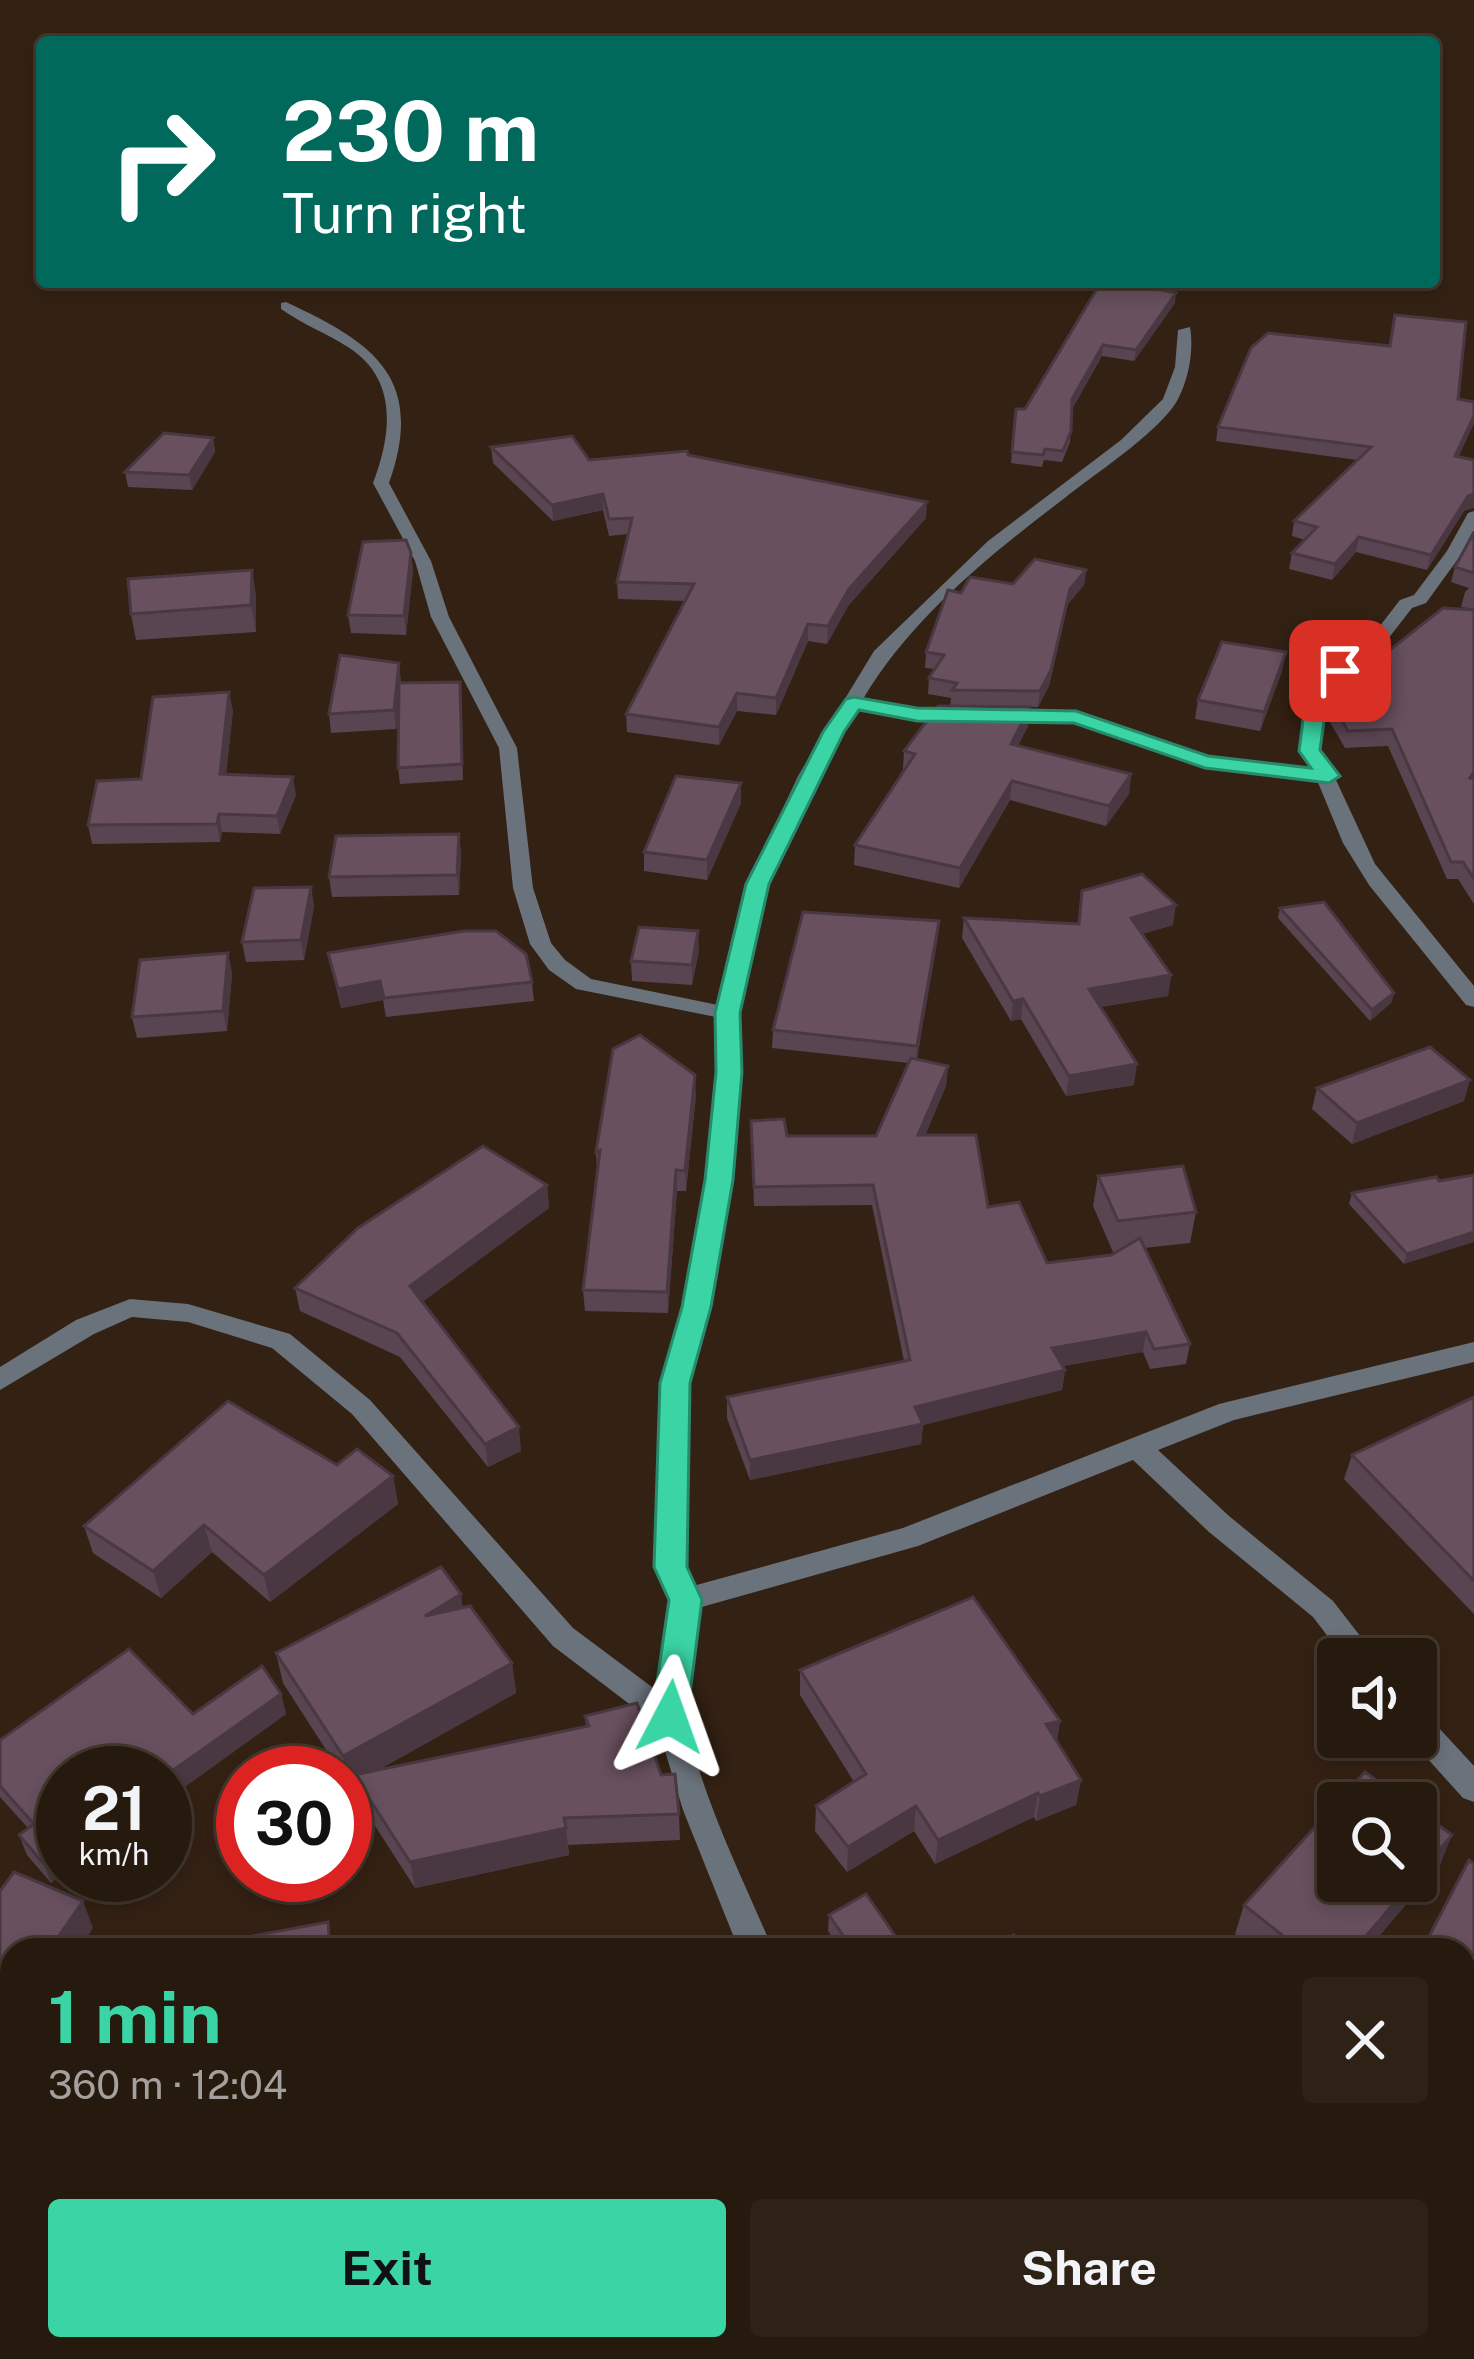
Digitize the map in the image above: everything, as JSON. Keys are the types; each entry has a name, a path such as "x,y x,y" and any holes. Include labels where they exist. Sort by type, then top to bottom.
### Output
{"street":[{"path":"286,306 309,324 362,349 394,392 396,443 381,483 423,561 440,617 508,748 523,887 541,944 557,965 584,984 727,1013"},
{"path":"751,1938 699,1810 670,1717 685,1600 671,1567 675,1383 697,1307 719,1180 729,1072 727,1013 758,884 807,776 883,650 981,555 1126,443 1170,401 1181,367 1185,330"},
{"path":"1474,516 1455,552 1420,599 1406,604 1375,644 1340,671 1316,705 1309,751 1329,776 1352,841 1397,907 1474,1000"},
{"path":"1405,611 1428,610"},
{"path":"854,703 917,715 1076,717 1205,762 1329,776"},
{"path":"0,1380 86,1327 130,1308 188,1312 281,1341 361,1407 563,1637 670,1717"},
{"path":"685,1600 908,1538 1229,1411 1474,1352"},
{"path":"1138,1448 1219,1524 1323,1609 1346,1638"},
{"path":"1437,1747 1474,1788"}],"building":[{"path":"1097,288 1176,293 1136,350 1103,345 1072,399 1071,431 1063,451 1045,449 1043,455 1012,452 1016,409 1025,409"},
{"path":"1395,315 1466,322 1458,399 1474,402 1474,416 1455,456 1474,460 1474,494 1468,496 1431,555 1359,537 1335,564 1292,553 1317,527 1294,521 1371,447 1218,427 1251,348 1268,333 1390,346"},
{"path":"164,433 213,438 189,475 125,472"},
{"path":"572,436 589,460 687,451 688,455 927,502 849,589 828,626 808,624 776,698 737,693 719,727 626,714 694,584 617,582 632,518 609,519 603,494 552,505 491,447"},
{"path":"1474,532 1474,573 1455,567"},
{"path":"406,540 411,553 404,616 348,615 363,542"},
{"path":"1035,559 1086,570 1070,589 1051,670 1040,691 952,690 957,683 929,678 944,655 926,652 948,590 961,593 970,577 1013,584"},
{"path":"252,570 251,605 131,614 128,579"},
{"path":"1443,608 1474,610 1474,772 1469,779 1474,776 1474,879 1463,862 1451,862 1392,729 1348,731 1330,700 1336,685 1357,676"},
{"path":"1222,642 1286,652 1264,712 1198,700"},
{"path":"340,655 399,663 394,710 329,714"},
{"path":"460,682 462,764 398,768 399,683"},
{"path":"229,692 220,774 293,777 277,816 219,814 217,824 88,825 97,781 141,779 153,697"},
{"path":"938,706 1030,707 1011,744 1131,774 1109,806 1012,781 960,868 855,845 915,754 904,751"},
{"path":"676,776 741,783 707,860 644,852"},
{"path":"459,834 457,875 329,877 336,836"},
{"path":"1142,874 1176,905 1131,918 1171,975 1089,989 1137,1064 1069,1076 1023,999 1013,1001 964,918 1079,924 1082,891"},
{"path":"311,887 301,940 242,942 254,888"},
{"path":"1324,902 1394,993 1372,1010 1280,908"},
{"path":"803,912 939,921 917,1046 773,1030"},
{"path":"639,927 698,931 692,965 631,961"},
{"path":"464,931 496,931 526,954 532,982 384,998 380,981 338,989 328,953"},
{"path":"228,953 223,1011 132,1017 140,960"},
{"path":"640,1035 695,1075 685,1171 676,1170 667,1292 583,1290 600,1150 596,1152 613,1049"},
{"path":"1430,1047 1470,1080 1357,1123 1317,1088"},
{"path":"911,1058 948,1066 918,1135 976,1135 988,1207 1019,1202 1047,1263 1111,1255 1140,1238 1190,1344 1154,1349 1146,1332 1052,1348 1065,1370 915,1407 923,1424 750,1460 727,1397 910,1360 873,1185 754,1187 751,1121 784,1119 787,1136 876,1136"},
{"path":"483,1146 547,1185 410,1286 519,1427 485,1444 397,1333 295,1288 358,1228"},
{"path":"1183,1166 1196,1212 1118,1221 1098,1176"},
{"path":"1474,1175 1474,1232 1407,1254 1352,1193 1436,1177 1439,1181"},
{"path":"1474,1397 1474,1581 1352,1455"},
{"path":"228,1401 337,1465 357,1449 393,1476 264,1575 204,1525 153,1571 84,1526"},
{"path":"441,1567 461,1594 425,1616 470,1606 512,1663 361,1746 336,1746 276,1653"},
{"path":"973,1597 1060,1721 1046,1724 1081,1780 1038,1793 938,1840 916,1806 848,1847 816,1806 866,1774 800,1670"},
{"path":"129,1649 193,1714 262,1666 281,1694 192,1757 192,1746 36,1746 36,1855 19,1835 34,1824 0,1786 0,1740"},
{"path":"637,1703 661,1775 675,1774 679,1814 564,1818 566,1828 410,1862 372,1803 372,1771 589,1726 585,1716"},
{"path":"1365,1772 1379,1782 1356,1782"},
{"path":"1437,1824 1452,1835 1437,1852"},
{"path":"1317,1825 1317,1902 1395,1902 1364,1938 1286,1938 1244,1905"},
{"path":"1469,1860 1474,1864 1474,1938 1428,1938"},
{"path":"14,1872 36,1881 36,1902 82,1902 57,1938 0,1938 0,1891"},
{"path":"866,1894 897,1938 845,1938 829,1915"},
{"path":"328,1922 329,1938 242,1938"}],"route":[{"path":"670,1717 685,1600 671,1567 675,1383 697,1307 719,1180 729,1072 727,1013 758,884 807,776 833,732 854,703 917,715 1076,717 1205,762 1329,776 1309,751 1316,705 1340,671"}]}
